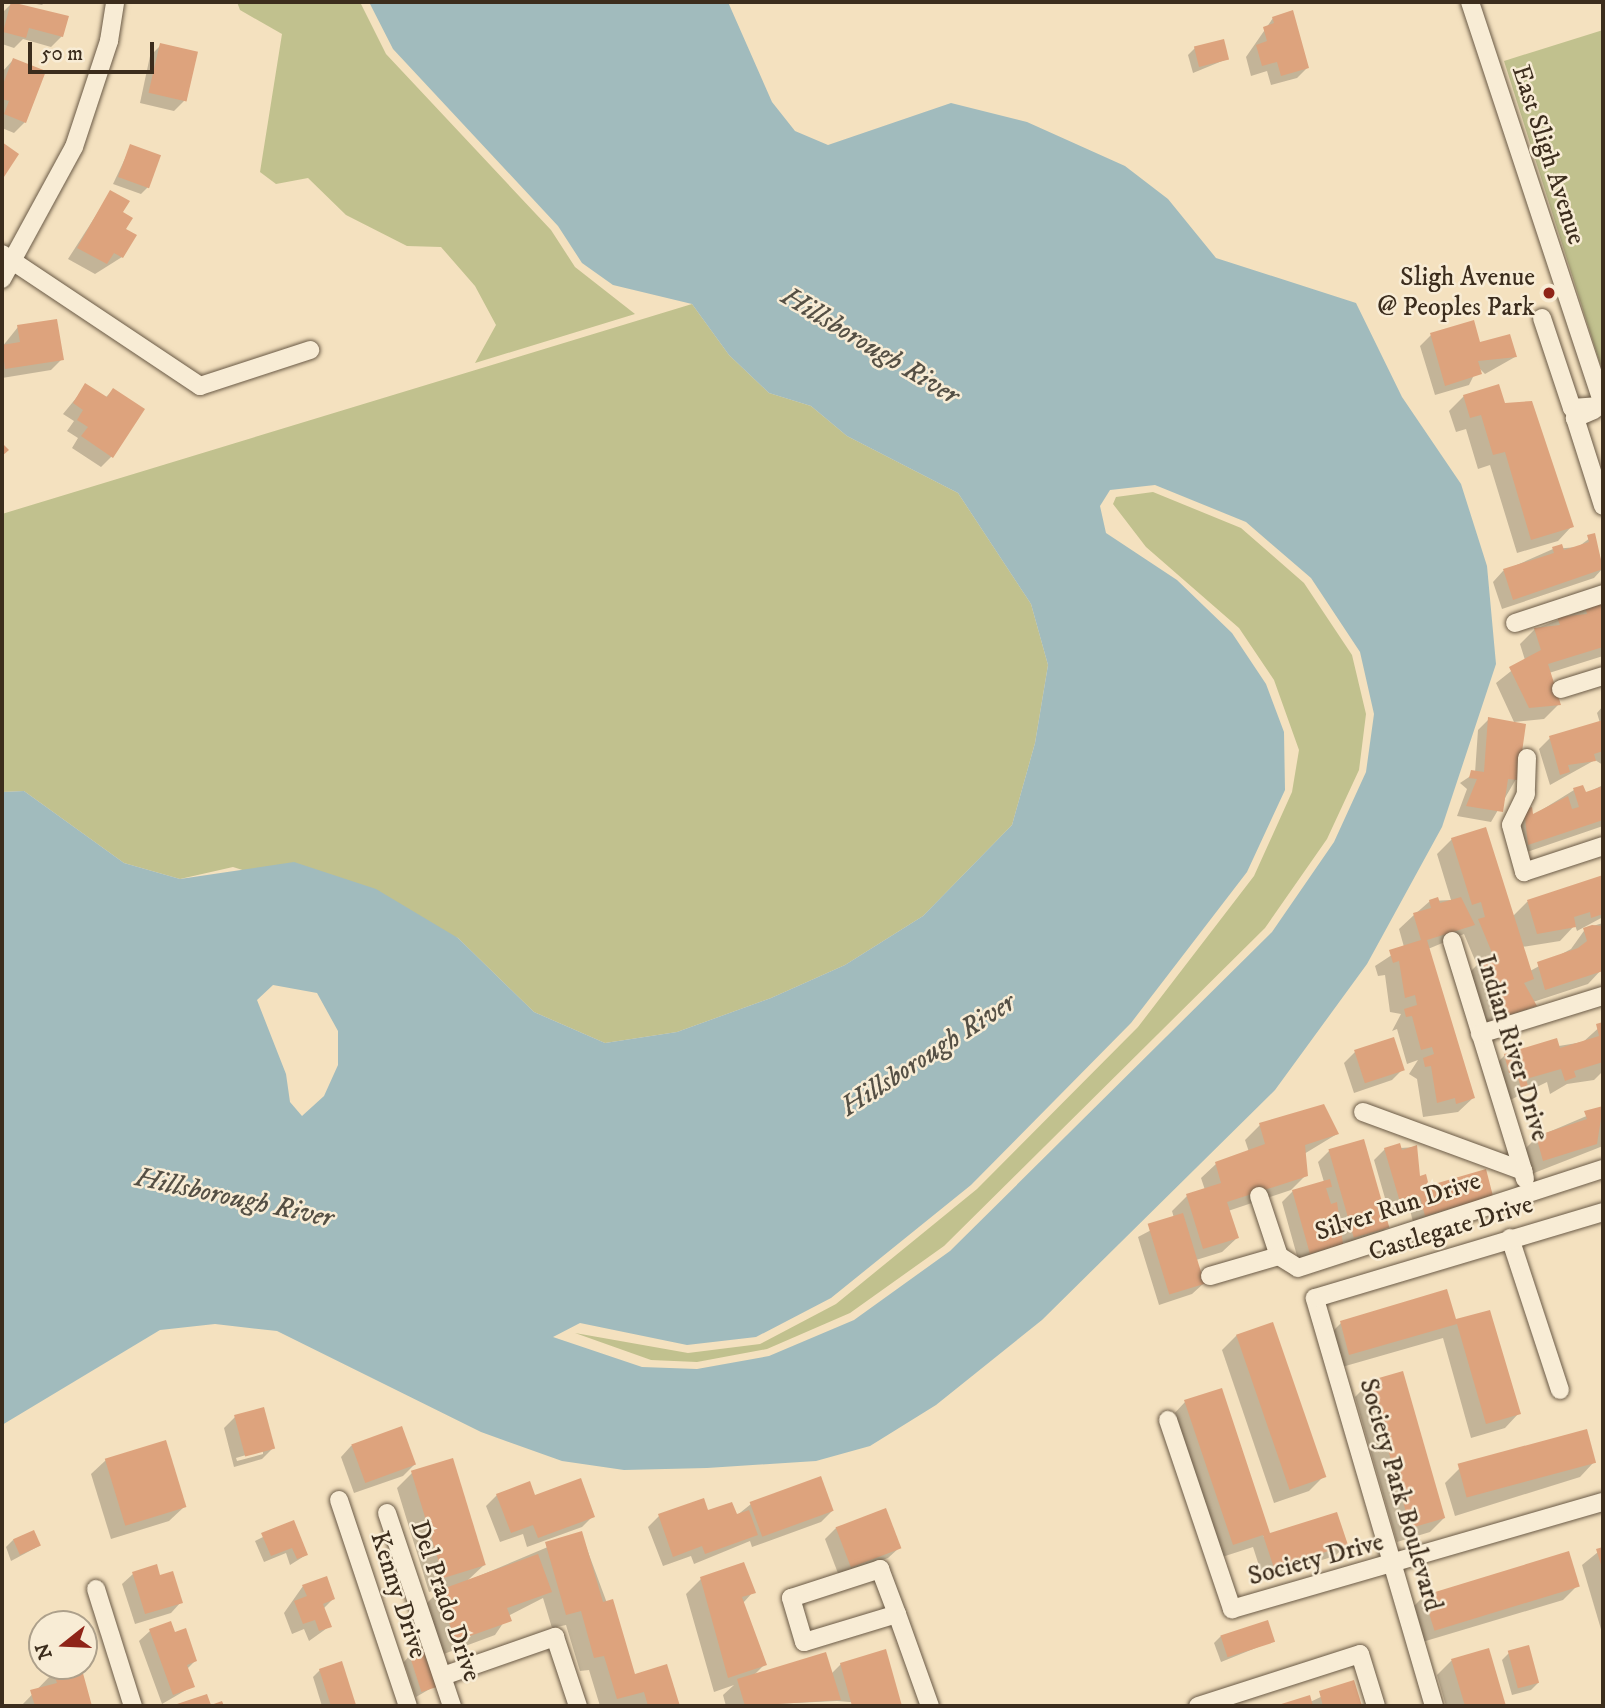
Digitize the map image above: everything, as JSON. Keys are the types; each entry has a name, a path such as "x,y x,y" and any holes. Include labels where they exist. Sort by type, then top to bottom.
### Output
{"street":[{"path":"2,279 8,258 74,147 109,41 115,2"},
{"name":"East Sligh Avenue","path":"1470,2 1600,382 1603,405"},
{"path":"8,258 200,386 310,350"},
{"path":"1542,318 1572,408 1603,406 1575,418 1603,506"},
{"path":"1515,623 1603,594"},
{"path":"1561,690 1603,676"},
{"path":"1527,758 1526,794 1511,825 1524,872 1603,846"},
{"name":"Indian River Drive","path":"1452,941 1530,1192"},
{"path":"1480,1034 1603,996"},
{"path":"1363,1112 1523,1171"},
{"name":"Silver Run Drive","path":"1279,1256 1298,1268 1603,1169"},
{"path":"1210,1276 1279,1256 1259,1196"},
{"name":"Castlegate Drive","path":"1315,1298 1603,1212"},
{"path":"1510,1238 1560,1390"},
{"name":"Society Park Boulevard","path":"1315,1298 1434,1706"},
{"name":"Society Drive","path":"1168,1420 1232,1609 1394,1566 1603,1502"},
{"name":"Kenny Drive","path":"339,1500 408,1706"},
{"name":"Del Prado Drive","path":"387,1513 452,1706"},
{"path":"897,1614 804,1642 791,1598 880,1569 897,1614 930,1706"},
{"path":"96,1589 133,1706"},
{"path":"443,1676 555,1637 578,1706"},
{"path":"1198,1706 1360,1654 1376,1706"}],"green space":[{"path":"237,2 360,2 386,54 551,230 575,267 635,314 475,363 496,325 475,286 441,247 407,246 346,215 308,178 276,184 260,172 282,34 240,10"},
{"path":"1603,30 1603,373 1504,61"},
{"path":"692,304 729,355 769,393 811,406 847,436 958,493 1031,604 1048,665 1035,743 1012,825 923,916 845,965 771,998 677,1032 605,1043 534,1012 458,938 233,867 180,879 124,863 24,791 2,792 2,514"},
{"path":"1153,492 1241,528 1304,583 1352,655 1366,714 1359,770 1327,839 1265,928 944,1246 850,1313 767,1349 697,1362 651,1360 575,1333 688,1353 760,1344 836,1304 977,1189 1138,1027 1254,876 1292,792 1299,750 1274,680 1239,628 1146,547 1113,504 1116,497"}],"water":[{"name":"Hillsborough River","path":"369,2 728,2 772,102 795,131 828,145 951,103 1027,122 1125,166 1168,199 1216,258 1356,303 1402,397 1461,484 1487,566 1496,664 1442,827 1367,964 1275,1090 1042,1320 936,1405 870,1446 816,1461 707,1468 624,1470 562,1461 481,1432 277,1331 215,1324 160,1330 2,1425 2,792 24,791 124,863 180,879 294,862 376,889 458,938 534,1012 605,1043 677,1032 771,998 845,965 923,916 1012,825 1035,743 1048,665 1031,604 958,493 847,436 811,406 769,393 729,355 692,304 613,285 582,263 558,226 393,49","holes":["1155,485 1246,522 1311,578 1360,652 1374,714 1366,772 1334,842 1272,932 950,1251 854,1320 769,1356 697,1369 642,1367 553,1337 580,1323 687,1345 756,1337 831,1298 971,1185 1131,1023 1247,872 1285,790 1284,732 1266,684 1232,633 1177,580 1106,533 1100,506 1110,490","273,985 317,993 338,1031 338,1065 324,1096 302,1116 290,1102 286,1074 257,1000"]}],"building":[{"path":"11,2 69,16 63,37 29,28 26,38 3,32"},
{"path":"1293,10 1309,68 1281,76 1277,62 1262,66 1256,45 1267,41 1263,27 1274,23 1272,17"},
{"path":"1224,39 1229,59 1199,67 1194,46"},
{"path":"160,43 198,52 187,101 149,93"},
{"path":"13,58 46,71 26,123 4,114 9,101 2,99 2,87"},
{"path":"2,142 19,154 2,180"},
{"path":"130,144 161,155 149,188 118,177"},
{"path":"110,190 130,201 123,212 133,218 126,229 137,235 123,258 114,253 107,264 77,248"},
{"path":"57,319 64,360 5,369 2,345 20,342 17,325"},
{"path":"1474,320 1480,342 1510,334 1517,357 1478,361 1482,374 1445,386 1430,333"},
{"path":"85,383 107,397 113,388 145,409 113,458 81,436 88,427 77,420 83,410 73,403"},
{"path":"1499,384 1505,403 1532,401 1574,527 1531,540 1505,452 1493,455 1481,415 1470,418 1463,395"},
{"path":"2,443 9,450 2,456"},
{"path":"1595,533 1603,569 1513,600 1503,569 1554,553 1552,547 1562,544 1564,550 1589,542 1587,535"},
{"path":"1603,601 1603,647 1548,664 1561,705 1529,708 1509,667 1541,650 1534,628 1560,625 1557,617 1587,614 1585,606"},
{"path":"1488,717 1526,724 1518,780 1508,779 1503,812 1466,806 1477,779 1469,778 1471,770 1484,772"},
{"path":"1603,720 1603,751 1594,754 1596,761 1568,765 1570,772 1560,775 1549,736"},
{"path":"1583,785 1586,792 1603,786 1603,820 1528,845 1524,809 1532,807 1533,814 1568,796 1572,809 1579,807 1573,788"},
{"path":"1486,827 1534,979 1524,983 1537,1006 1500,1018 1481,958 1493,955 1478,919 1485,917 1481,902 1472,905 1451,838"},
{"path":"1603,875 1603,914 1591,918 1590,912 1574,917 1576,927 1537,934 1527,900"},
{"path":"1438,897 1440,903 1461,897 1475,925 1427,940 1475,1098 1456,1104 1455,1098 1437,1103 1431,1066 1425,1067 1423,1058 1434,1054 1432,1047 1421,1050 1412,1016 1406,1017 1404,1009 1417,1005 1415,995 1405,998 1399,961 1393,963 1389,950 1421,940 1413,913 1431,908 1429,900"},
{"path":"1603,926 1603,971 1545,990 1537,962 1578,948 1587,941 1583,928"},
{"path":"1603,1022 1603,1062 1574,1071 1576,1077 1565,1081 1561,1069 1526,1079 1528,1086 1521,1088 1516,1071 1509,1073 1504,1054 1557,1038 1560,1048 1599,1036 1596,1024"},
{"path":"1394,1037 1405,1070 1365,1083 1354,1050"},
{"path":"1324,1104 1339,1134 1305,1145 1308,1176 1227,1202 1239,1238 1203,1249 1186,1194 1221,1183 1215,1162 1265,1144 1259,1123"},
{"path":"1603,1106 1597,1144 1543,1161 1536,1136 1587,1119 1584,1111"},
{"path":"1364,1139 1389,1227 1354,1238 1328,1149"},
{"path":"1400,1143 1402,1150 1417,1145 1420,1176 1426,1174 1428,1182 1424,1187 1486,1169 1493,1196 1425,1216 1420,1197 1400,1202 1384,1148"},
{"path":"1330,1179 1332,1187 1326,1188 1331,1204 1337,1202 1343,1244 1310,1254 1292,1190"},
{"path":"1183,1213 1205,1284 1169,1295 1148,1224"},
{"path":"1447,1289 1456,1319 1490,1310 1521,1414 1486,1424 1457,1324 1349,1355 1340,1321"},
{"path":"1273,1322 1326,1477 1290,1490 1236,1335"},
{"path":"1403,1371 1445,1518 1411,1528 1368,1381"},
{"path":"1222,1388 1270,1533 1337,1512 1348,1545 1274,1568 1263,1535 1233,1545 1184,1400"},
{"path":"264,1407 275,1449 245,1457 234,1415"},
{"path":"402,1426 416,1465 365,1483 351,1444"},
{"path":"1587,1429 1596,1463 1467,1497 1458,1464"},
{"path":"166,1440 186,1507 125,1526 105,1459"},
{"path":"453,1458 486,1565 444,1578 411,1471"},
{"path":"821,1476 834,1511 762,1537 750,1502"},
{"path":"581,1478 595,1517 538,1538 533,1525 511,1533 496,1494 530,1481 535,1495"},
{"path":"704,1498 708,1510 732,1502 737,1514 749,1510 758,1535 705,1554 702,1546 673,1557 658,1514"},
{"path":"886,1508 901,1548 851,1567 836,1527"},
{"path":"294,1520 308,1555 297,1559 292,1548 271,1556 261,1533"},
{"path":"34,1530 41,1546 20,1555 13,1539"},
{"path":"582,1531 603,1602 613,1599 635,1674 667,1664 680,1706 648,1706 644,1692 617,1699 604,1656 594,1658 581,1611 566,1615 545,1542"},
{"path":"1603,1547 1603,1571 1596,1549"},
{"path":"1569,1551 1580,1586 1434,1631 1424,1595"},
{"path":"538,1554 552,1592 507,1608 512,1621 456,1641 437,1591"},
{"path":"744,1562 756,1593 742,1597 767,1665 728,1678 700,1577"},
{"path":"157,1564 160,1575 173,1571 183,1603 145,1614 132,1572"},
{"path":"327,1576 335,1599 323,1604 332,1627 319,1631 315,1620 303,1624 294,1601 307,1596 302,1585"},
{"path":"1268,1620 1275,1642 1228,1657 1220,1635"},
{"path":"171,1621 175,1632 186,1628 197,1661 187,1665 195,1687 173,1695 149,1629"},
{"path":"1529,1645 1539,1683 1518,1688 1508,1651"},
{"path":"424,1648 437,1687 421,1692 409,1653"},
{"path":"1489,1648 1506,1706 1465,1706 1451,1659"},
{"path":"886,1649 902,1706 852,1706 840,1663"},
{"path":"826,1652 841,1700 745,1706 737,1679"},
{"path":"342,1661 356,1705 331,1706 319,1669"},
{"path":"56,1680 85,1680 92,1706 35,1706 30,1690 57,1683"},
{"path":"1354,1680 1362,1706 1323,1706 1319,1691"},
{"path":"207,1694 211,1705 222,1701 224,1706 171,1706"},
{"path":"1310,1695 1313,1706 1275,1706"}],"place":[{"name":"Sligh Avenue @ Peoples Park","path":"1549,293"}]}
